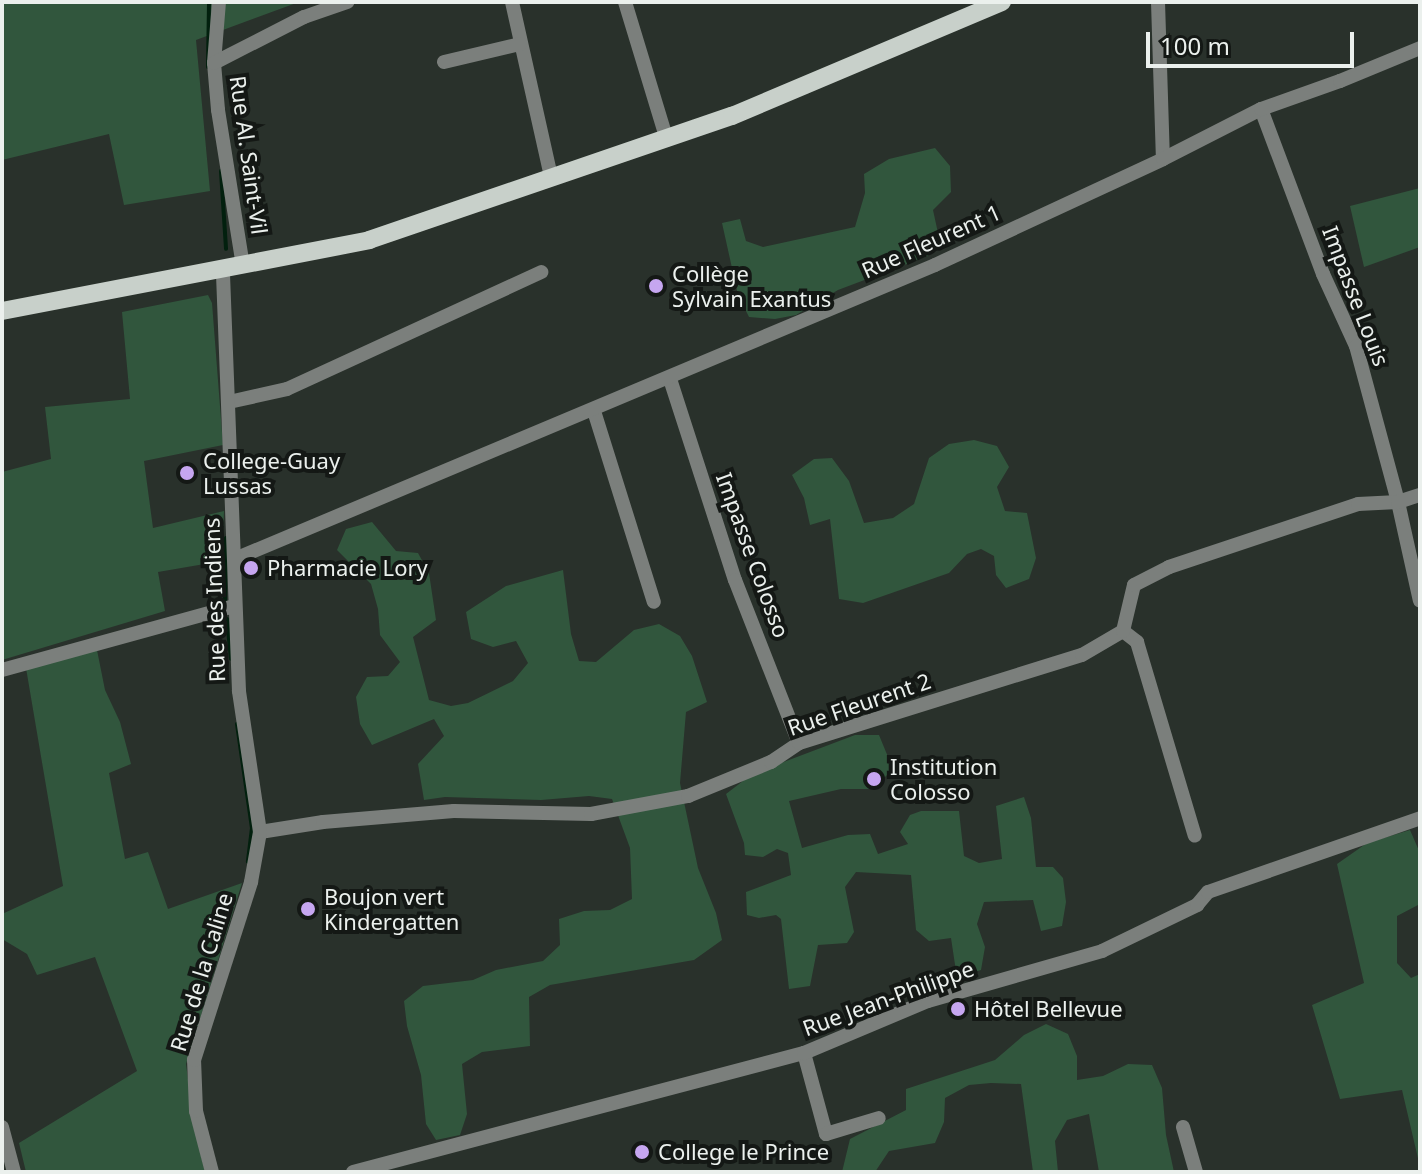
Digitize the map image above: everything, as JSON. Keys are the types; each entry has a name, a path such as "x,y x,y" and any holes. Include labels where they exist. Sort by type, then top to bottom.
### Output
{"main road":[{"path":"2,311 369,240 667,140 1002,2"}],"street":[{"name":"Rue Al. Saint-Vil","path":"219,2 214,63 243,266"},
{"path":"214,63 304,17 347,2"},
{"path":"512,2 551,177"},
{"path":"625,2 667,140"},
{"path":"1158,2 1163,159"},
{"path":"444,62 520,44"},
{"name":"Rue Fleurent 1","path":"235,559 594,411 935,265 1163,159 1261,109 1420,48"},
{"name":"Impasse Louis","path":"1261,109 1323,274 1356,346 1398,502 1420,601"},
{"name":"Rue des Indiens","path":"223,269 239,691 260,832"},
{"path":"229,402 287,389 541,272"},
{"name":"Impasse Colosso","path":"670,379 735,580 799,743"},
{"path":"594,411 654,602"},
{"path":"1195,836 1137,642 1123,631 1134,585 1169,567 1358,504 1398,502 1420,495"},
{"path":"2,670 234,606"},
{"name":"Rue Fleurent 2","path":"260,832 323,822 454,811 591,814 688,796 771,762 799,743 1082,655 1123,631"},
{"name":"Rue Jean-Philippe","path":"353,1172 804,1053 928,1001 1102,951 1197,905 1208,892 1420,818"},
{"name":"Rue de la Caline","path":"212,1172 196,1111 194,1060 251,882 260,832"},
{"path":"804,1053 826,1134 879,1118"},
{"path":"2,1127 14,1172"},
{"path":"1183,1127 1196,1172"}],"green space":[{"path":"2,2 299,2 196,40 210,191 124,205 109,134 2,160"},
{"path":"935,148 950,166 951,192 933,210 938,233 928,256 838,290 796,315 775,319 749,317 738,295 722,223 740,219 746,241 763,247 855,227 865,193 864,174 889,159"},
{"path":"1420,188 1420,247 1364,267 1350,206"},
{"path":"208,295 212,303 223,445 144,461 153,528 224,511 222,561 158,572 165,611 2,660 2,472 51,459 45,407 130,399 122,312"},
{"path":"974,440 997,446 1009,467 997,487 1005,511 1027,513 1036,558 1029,579 1006,588 996,575 994,556 981,549 967,554 949,573 863,603 839,599 830,519 810,525 804,498 792,475 814,459 832,458 849,481 864,523 893,518 914,504 929,458 949,444"},
{"path":"372,522 396,551 418,553 429,573 436,620 413,637 429,700 451,706 468,703 513,681 528,663 516,641 493,647 471,639 466,612 506,586 563,570 571,634 579,661 596,662 634,630 659,624 680,636 692,656 707,702 686,712 680,783 698,868 716,913 722,940 694,960 550,985 529,997 530,1046 482,1052 462,1064 467,1114 460,1135 436,1140 426,1124 421,1075 407,1026 404,1001 423,986 473,980 496,970 543,961 560,945 559,919 584,911 610,910 632,899 630,848 612,799 589,796 541,800 445,797 424,800 418,764 444,736 434,719 372,745 360,724 356,697 367,677 388,676 400,662 380,635 378,609 371,584 337,550 346,529"},
{"path":"97,650 105,690 120,722 131,764 109,773 125,859 148,852 168,909 242,883 186,1064 194,1126 205,1172 26,1172 19,1143 137,1071 95,957 37,975 27,954 2,939 2,914 63,886 26,668"},
{"path":"855,735 879,735 893,769 873,789 841,789 789,801 802,848 848,835 870,834 878,854 908,844 900,832 910,815 921,811 959,811 964,856 979,863 1002,859 996,806 1024,797 1031,818 1036,867 1053,867 1063,878 1066,902 1062,926 1041,931 1033,900 984,902 977,924 985,947 981,970 957,978 951,938 929,941 916,930 911,875 856,872 845,887 854,932 847,943 818,945 810,986 789,989 781,919 776,915 759,918 747,915 746,892 791,875 788,853 777,849 763,857 745,855 744,843 726,794 752,774"},
{"path":"1410,830 1420,853 1420,904 1397,916 1397,963 1411,978 1420,974 1420,1167 1402,1090 1340,1099 1312,1005 1364,983 1337,864 1367,843"},
{"path":"1046,1024 1068,1034 1077,1056 1077,1080 1103,1076 1128,1064 1152,1065 1162,1088 1166,1135 1174,1172 1099,1172 1089,1114 1067,1120 1055,1141 1058,1172 1033,1172 1021,1084 991,1083 969,1085 945,1098 944,1122 935,1143 889,1151 875,1172 842,1172 850,1139 906,1110 906,1089 995,1060 1024,1035"}],"waterway":[{"path":"208,67 209,2"},
{"path":"221,171 226,249"},
{"path":"225,600 226,538"},
{"path":"227,619 231,659"},
{"path":"237,724 252,828 248,862"}],"place":[{"name":"Collège Sylvain Exantus","path":"656,286"},
{"name":"College-Guay Lussas","path":"187,473"},
{"name":"Pharmacie Lory","path":"251,568"},
{"name":"Institution Colosso","path":"874,779"},
{"name":"Boujon vert Kindergatten","path":"308,909"},
{"name":"Hôtel Bellevue","path":"958,1009"},
{"name":"College le Prince","path":"642,1152"}]}
